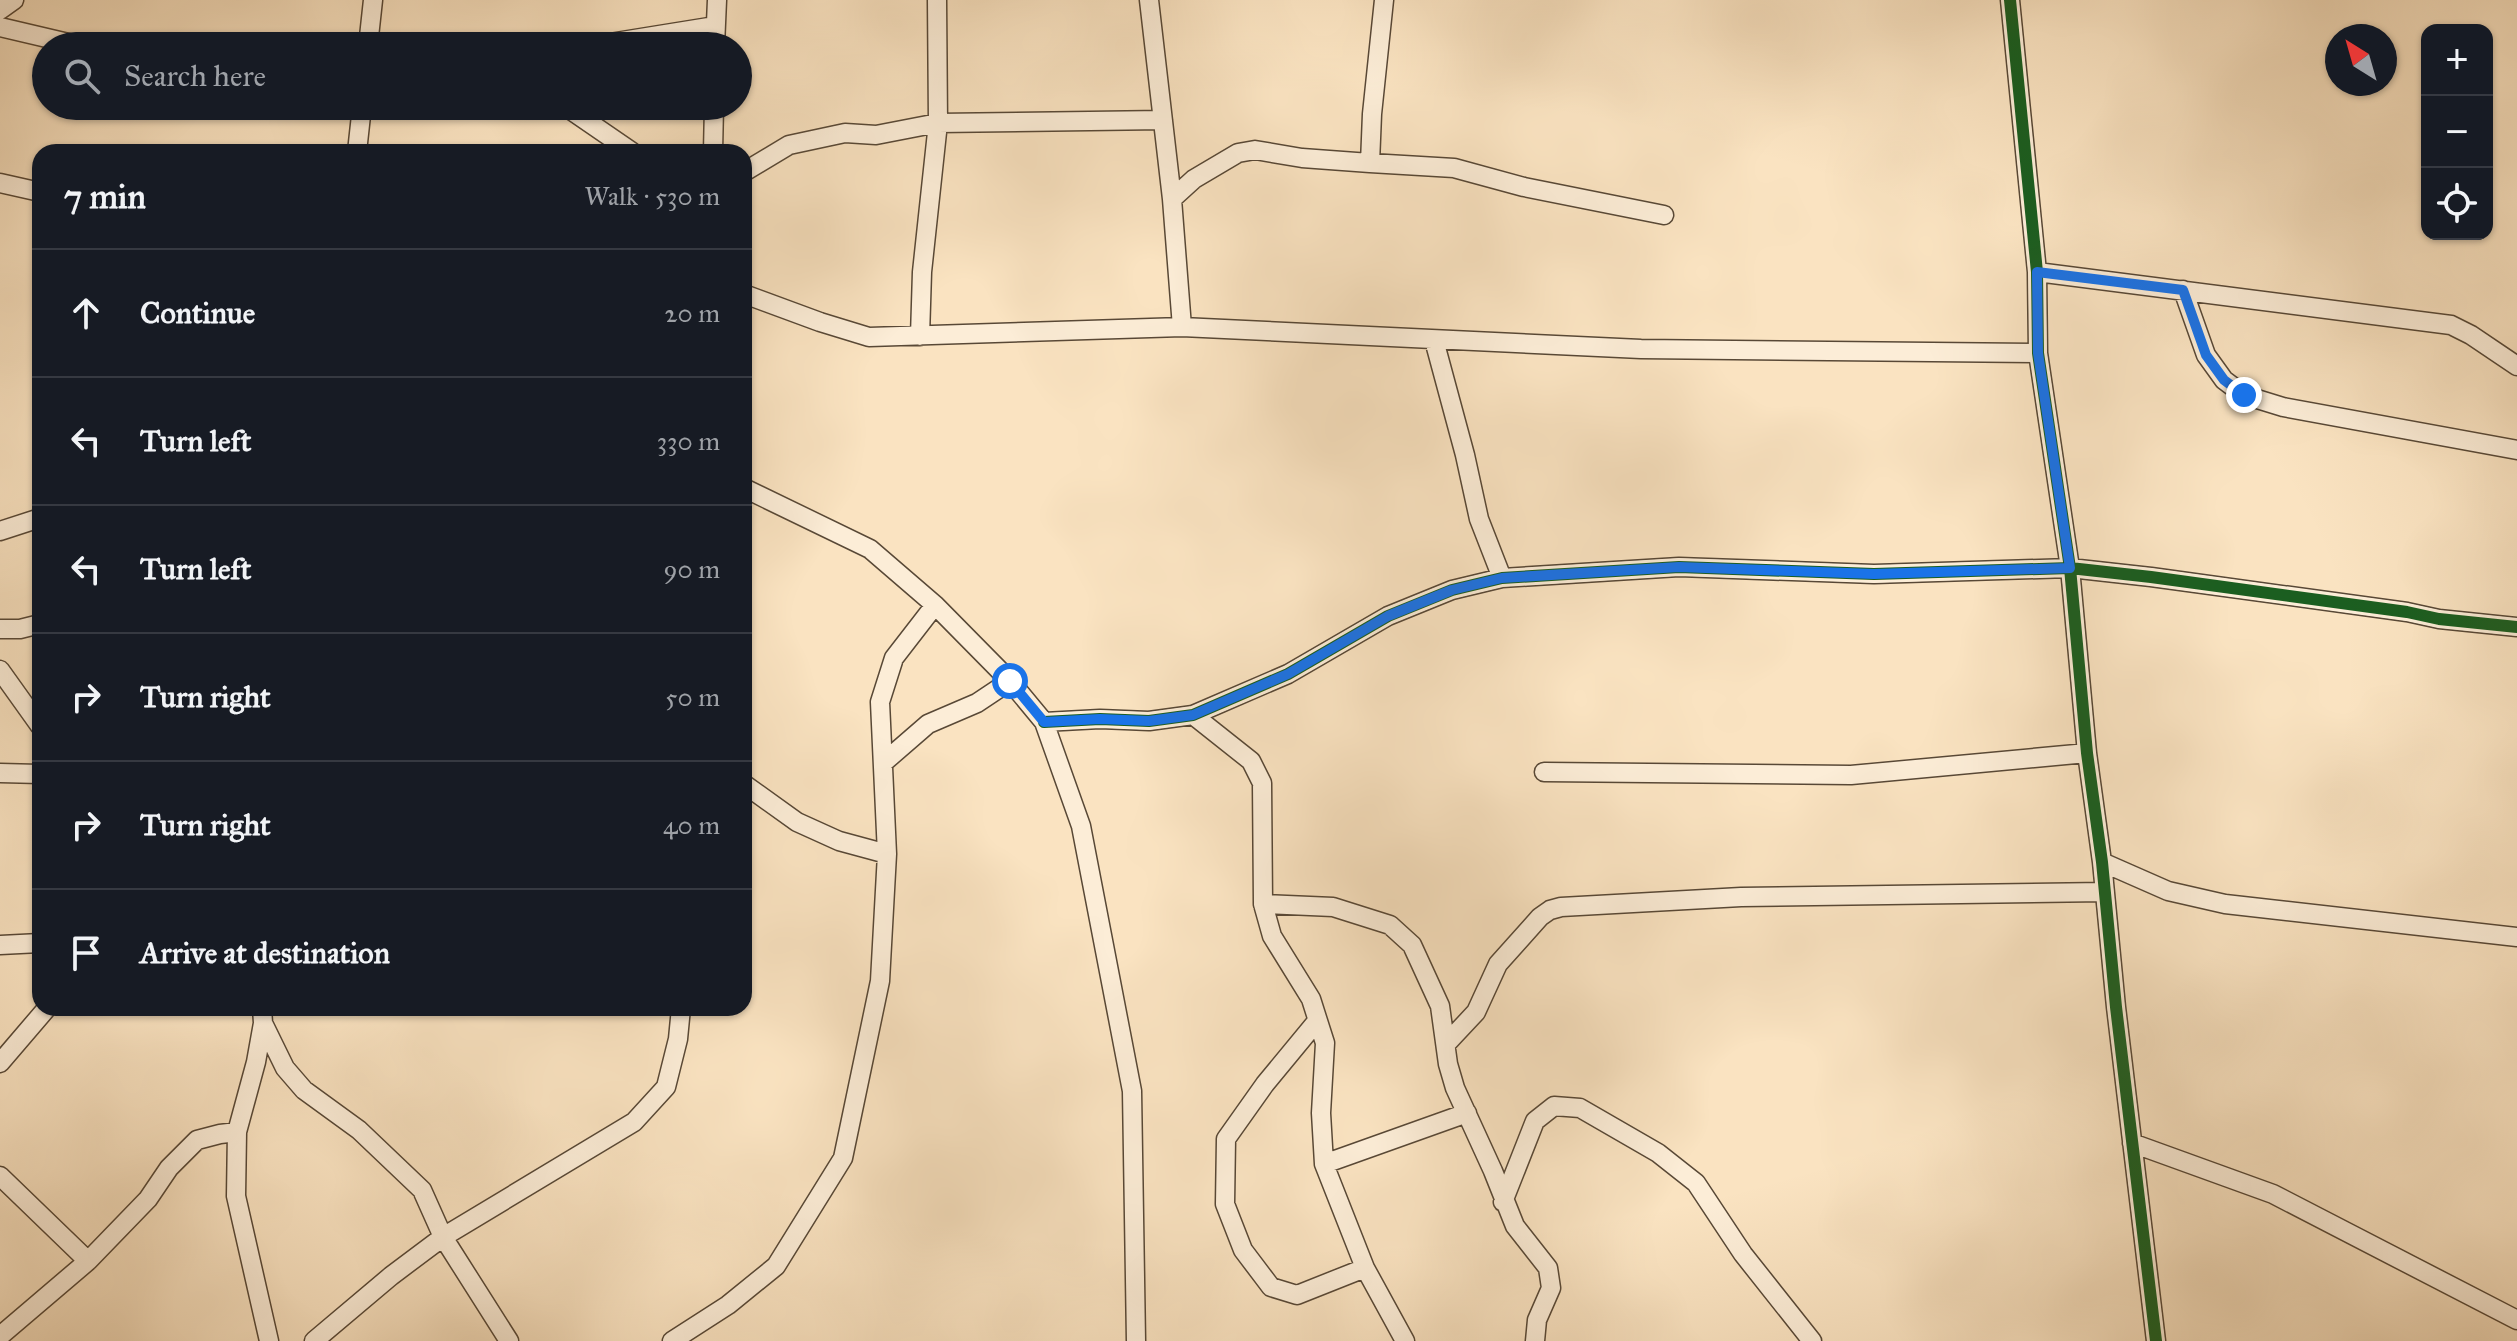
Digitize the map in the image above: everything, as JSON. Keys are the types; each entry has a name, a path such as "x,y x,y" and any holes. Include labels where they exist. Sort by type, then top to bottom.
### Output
{"street":[{"path":"0,10 14,0"},
{"path":"370,32 373,0"},
{"path":"715,32 717,0"},
{"path":"920,336 922,272 938,123 937,0"},
{"path":"1149,0 1172,199 1182,327"},
{"path":"1370,163 1384,0"},
{"path":"2010,0 2037,272 2038,353 2070,568 2087,753 2156,1341"},
{"path":"678,32 715,26"},
{"path":"0,27 32,35"},
{"path":"358,144 360,120"},
{"path":"585,120 620,144"},
{"path":"713,144 714,120"},
{"path":"752,167 789,145 845,133 876,135 938,123 1163,120"},
{"path":"1172,199 1194,179 1238,153 1255,150 1302,158 1454,168 1524,187 1664,215"},
{"path":"0,183 32,190"},
{"path":"2037,272 2451,325 2517,366"},
{"path":"2183,290 2206,355 2224,380 2244,395 2283,407 2517,450"},
{"path":"752,297 869,337 1182,327 1641,349 2038,353"},
{"path":"1434,340 1479,519 1502,578"},
{"path":"752,492 870,549 935,605 1010,681 1044,722 1081,826 1132,1091 1136,1341"},
{"path":"0,531 32,521"},
{"path":"1044,722 1100,719 1149,721 1193,715 1288,674 1388,616 1452,590 1502,578 1679,567 1874,574 2070,568 2517,627"},
{"path":"672,1341 728,1305 776,1266 843,1158 880,981 887,854 880,702 894,658 935,605"},
{"path":"0,629 32,626"},
{"path":"0,670 32,715"},
{"path":"883,763 928,724 977,703 1010,681"},
{"path":"1193,715 1251,761 1262,783 1263,904 1272,936 1311,999 1325,1043 1321,1113 1324,1164 1365,1268 1405,1341"},
{"path":"1544,772 1851,775 2087,753"},
{"path":"0,773 32,774"},
{"path":"752,790 797,822 839,841 887,854"},
{"path":"2102,862 2168,891 2225,904 2517,937"},
{"path":"1446,1044 1476,1012 1498,964 1540,917 1561,907 1741,897 2104,892"},
{"path":"1263,904 1333,907 1390,925 1412,945 1440,1006 1448,1064 1455,1088 1515,1226 1548,1268 1551,1288 1537,1320 1535,1341"},
{"path":"0,945 32,943"},
{"path":"0,1063 40,1016"},
{"path":"262,1016 285,1068 304,1090 359,1130 422,1190 443,1237 509,1341"},
{"path":"262,1016 256,1062 237,1132 236,1196 269,1341"},
{"path":"314,1341 443,1237 634,1122 666,1087 680,1016"},
{"path":"1317,1021 1265,1084 1226,1139 1225,1204 1243,1250 1271,1287 1297,1295 1365,1268"},
{"path":"1503,1202 1535,1121 1554,1106 1580,1108 1658,1153 1696,1183 1743,1254 1812,1341"},
{"path":"1324,1164 1467,1113"},
{"path":"0,1336 88,1261 148,1199 169,1168 197,1140 237,1132"},
{"path":"2132,1143 2273,1194 2517,1320"},
{"path":"1493,1171 1518,1165"},
{"path":"0,1176 88,1261"}],"cycle path":[{"path":"2010,0 2037,272 2038,353 2070,568 2087,753 2156,1341"},
{"path":"1044,722 1100,719 1149,721 1193,715 1288,674 1388,616 1452,590 1502,578 1679,567 1874,574 2070,568 2517,627"}],"route":[{"path":"1010,681 1044,722 1100,719 1149,721 1193,715 1288,674 1388,616 1452,590 1502,578 1679,567 1874,574 2070,568 2038,353 2037,272 2183,290 2206,355 2224,380 2244,395"}]}
